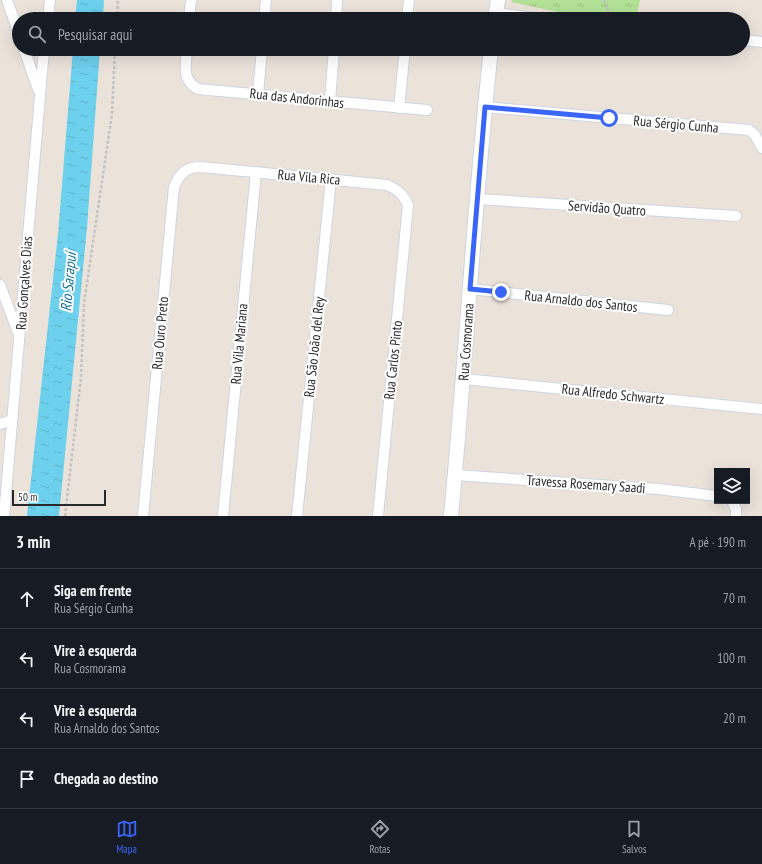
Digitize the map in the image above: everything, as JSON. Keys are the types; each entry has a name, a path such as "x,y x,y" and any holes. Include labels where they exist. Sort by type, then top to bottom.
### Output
{"main road":[{"name":"Rua Cosmorama","path":"451,516 464,379 470,289 490,56"}],"street":[{"path":"7,0 12,14"},
{"path":"49,12 50,0"},
{"path":"190,12 191,0"},
{"path":"265,12 266,0"},
{"path":"336,12 337,0"},
{"path":"408,12 409,0"},
{"path":"750,41 762,42"},
{"path":"26,56 39,91"},
{"name":"Rua Gonçalves Dias","path":"4,516 43,56"},
{"name":"Rua das Andorinhas","path":"187,56 188,81 198,89 427,110"},
{"path":"258,94 261,56"},
{"path":"330,101 333,56"},
{"path":"399,108 403,56"},
{"name":"Rua Sérgio Cunha","path":"485,107 749,130 755,135 762,148"},
{"name":"Rua Ouro Preto","path":"143,516 174,187 179,176 185,170 191,167 201,167"},
{"name":"Rua Vila Rica","path":"201,167 387,185 404,196 408,205"},
{"name":"Rua Vila Mariana","path":"223,516 256,172"},
{"name":"Rua São João del Rey","path":"297,516 331,179"},
{"name":"Servidão Quatro","path":"478,199 736,216"},
{"name":"Rua Carlos Pinto","path":"378,516 408,205"},
{"path":"0,285 20,338"},
{"name":"Rua Arnaldo dos Santos","path":"470,289 668,310"},
{"name":"Rua Alfredo Schwartz","path":"464,379 762,409"},
{"path":"0,424 12,420"},
{"name":"Travessa Rosemary Saadi","path":"455,475 658,489 714,496"},
{"path":"734,504 736,509 736,516"}],"path":[{"path":"117,12 118,0"},
{"path":"604,0 608,12"},
{"path":"65,516 81,377 84,303 112,114 115,56"}],"green space":[{"path":"512,0 640,0 637,12 558,12 511,2"}],"water":[{"path":"77,0 104,0 103,12 76,12"},
{"name":"Rio Sarapuí","path":"72,56 99,56 87,228 59,516 27,516 58,234"}],"route":[{"path":"501,292 470,289 485,107 609,118"}]}
